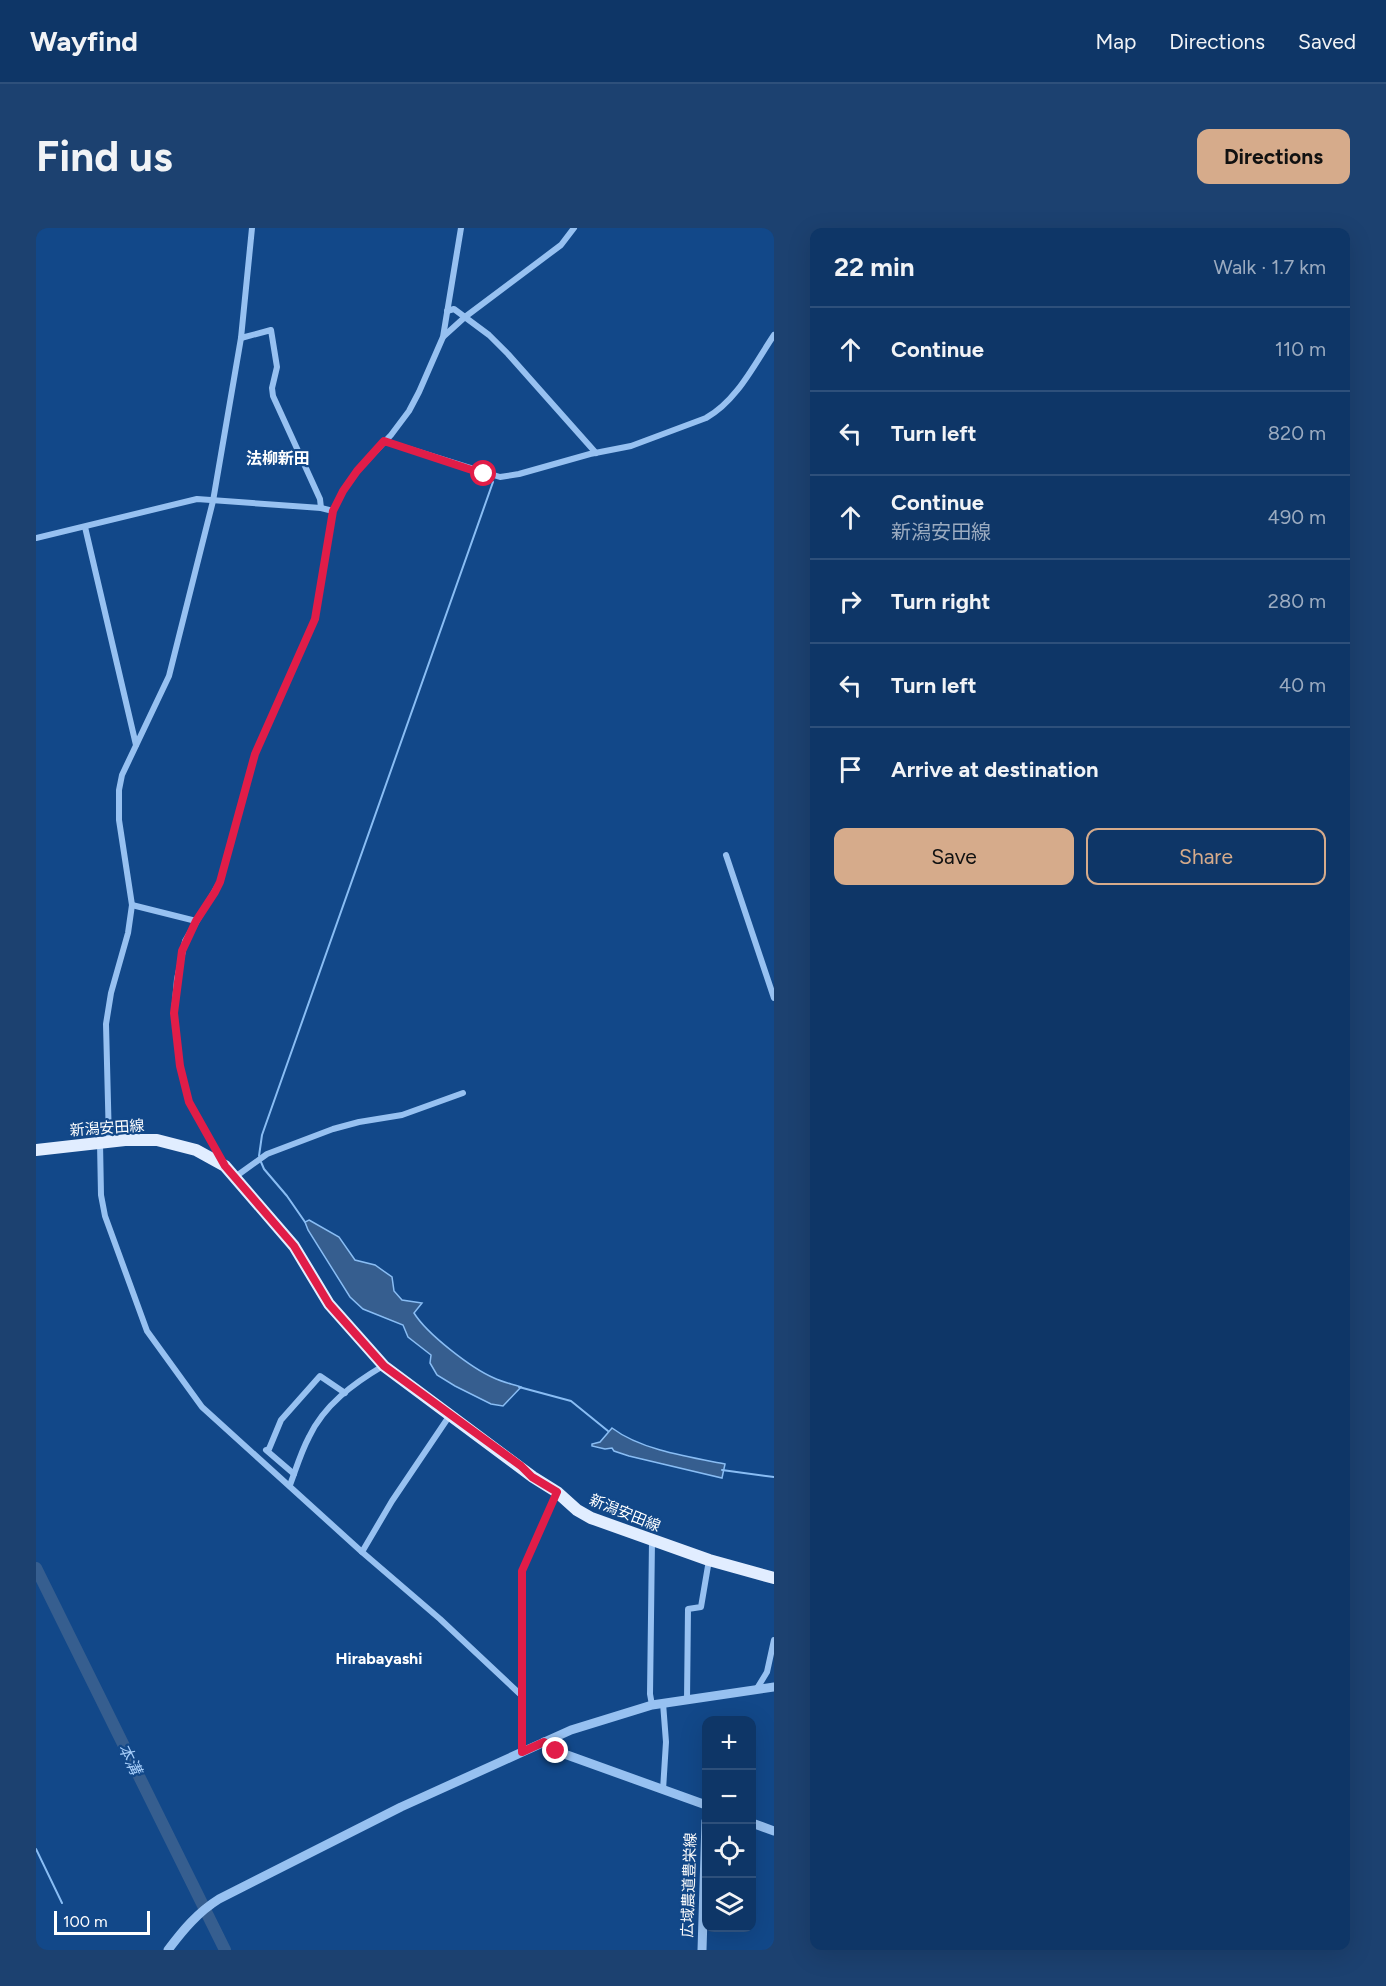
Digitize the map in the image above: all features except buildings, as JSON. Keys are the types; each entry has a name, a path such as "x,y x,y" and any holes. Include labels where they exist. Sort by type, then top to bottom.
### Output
{"main road":[{"name":"新潟安田線","path":"36,1149 140,1139 157,1140 196,1150 225,1166 294,1246 329,1304 384,1366 532,1477 557,1492 577,1510 591,1518 709,1560 774,1578"}],"street":[{"path":"252,228 241,338 213,501 169,676 122,775 119,790 119,820 132,905 128,933 111,993 106,1024 101,1195 105,1216 147,1331 202,1407 362,1552 437,1616 521,1695"},
{"path":"225,1166 189,1102 180,1066 174,1013 180,961 185,941 220,882 255,754 315,619 333,511 357,471 409,411 443,336 461,228"},
{"path":"443,336 561,245 574,228"},
{"path":"447,311 453,309 489,335 596,453"},
{"path":"241,338 271,330 277,367 272,388 273,396 320,499 321,508"},
{"path":"384,441 484,474 500,477 631,446 715,413 725,404 750,371 774,334"},
{"path":"36,538 197,499 321,508 333,511"},
{"path":"84,527 136,746"},
{"path":"726,855 774,998"},
{"path":"132,905 196,921"},
{"path":"235,1177 267,1155 333,1129 402,1115 463,1094"},
{"path":"290,1485 309,1435 333,1404 357,1381 384,1366"},
{"path":"294,1474 266,1449 269,1449 281,1420 320,1376 345,1392"},
{"path":"362,1552 392,1501 450,1414"},
{"path":"522,1752 522,1571 557,1492"},
{"path":"652,1540 650,1694 652,1705"},
{"path":"687,1700 688,1609 701,1607 709,1560"},
{"path":"756,1690 767,1672 774,1640"},
{"path":"168,1950 182,1931 205,1909 401,1807 571,1730 652,1705 774,1687"},
{"path":"663,1703 666,1742 663,1790"},
{"path":"544,1742 556,1751 702,1804"},
{"name":"広域農道豊栄線","path":"702,1950 706,1824"},
{"path":"755,1824 774,1831"}],"water":[{"path":"309,1220 339,1237 355,1260 375,1265 392,1277 394,1291 402,1300 422,1303 414,1313 429,1331 450,1350 484,1373 500,1381 521,1387 503,1406 491,1404 437,1375 430,1363 431,1355 408,1337 403,1325 363,1309 350,1297 308,1230 305,1222"},
{"path":"612,1428 624,1436 651,1447 725,1464 722,1478 629,1456 614,1451 612,1448 592,1446 600,1442"}],"waterway":[{"path":"259,1156 262,1135 493,482"},
{"path":"261,1162 305,1222"},
{"path":"519,1387 571,1401 608,1431"},
{"path":"722,1470 774,1477"},
{"name":"本溝","path":"36,1568 225,1950"},
{"path":"36,1849 62,1903"}],"district":[{"name":"法柳新田","path":"278,458"},
{"name":"Hirabayashi","path":"379,1658"}],"route":[{"path":"484,474 384,441 357,471 343,491 333,511 315,619 248,773 220,882 185,941 177,979 174,1013 180,1066 189,1102 225,1166 294,1246 329,1304 384,1366 521,1466 532,1477 557,1492 522,1571 521,1695 522,1752 544,1742 556,1751"}]}
